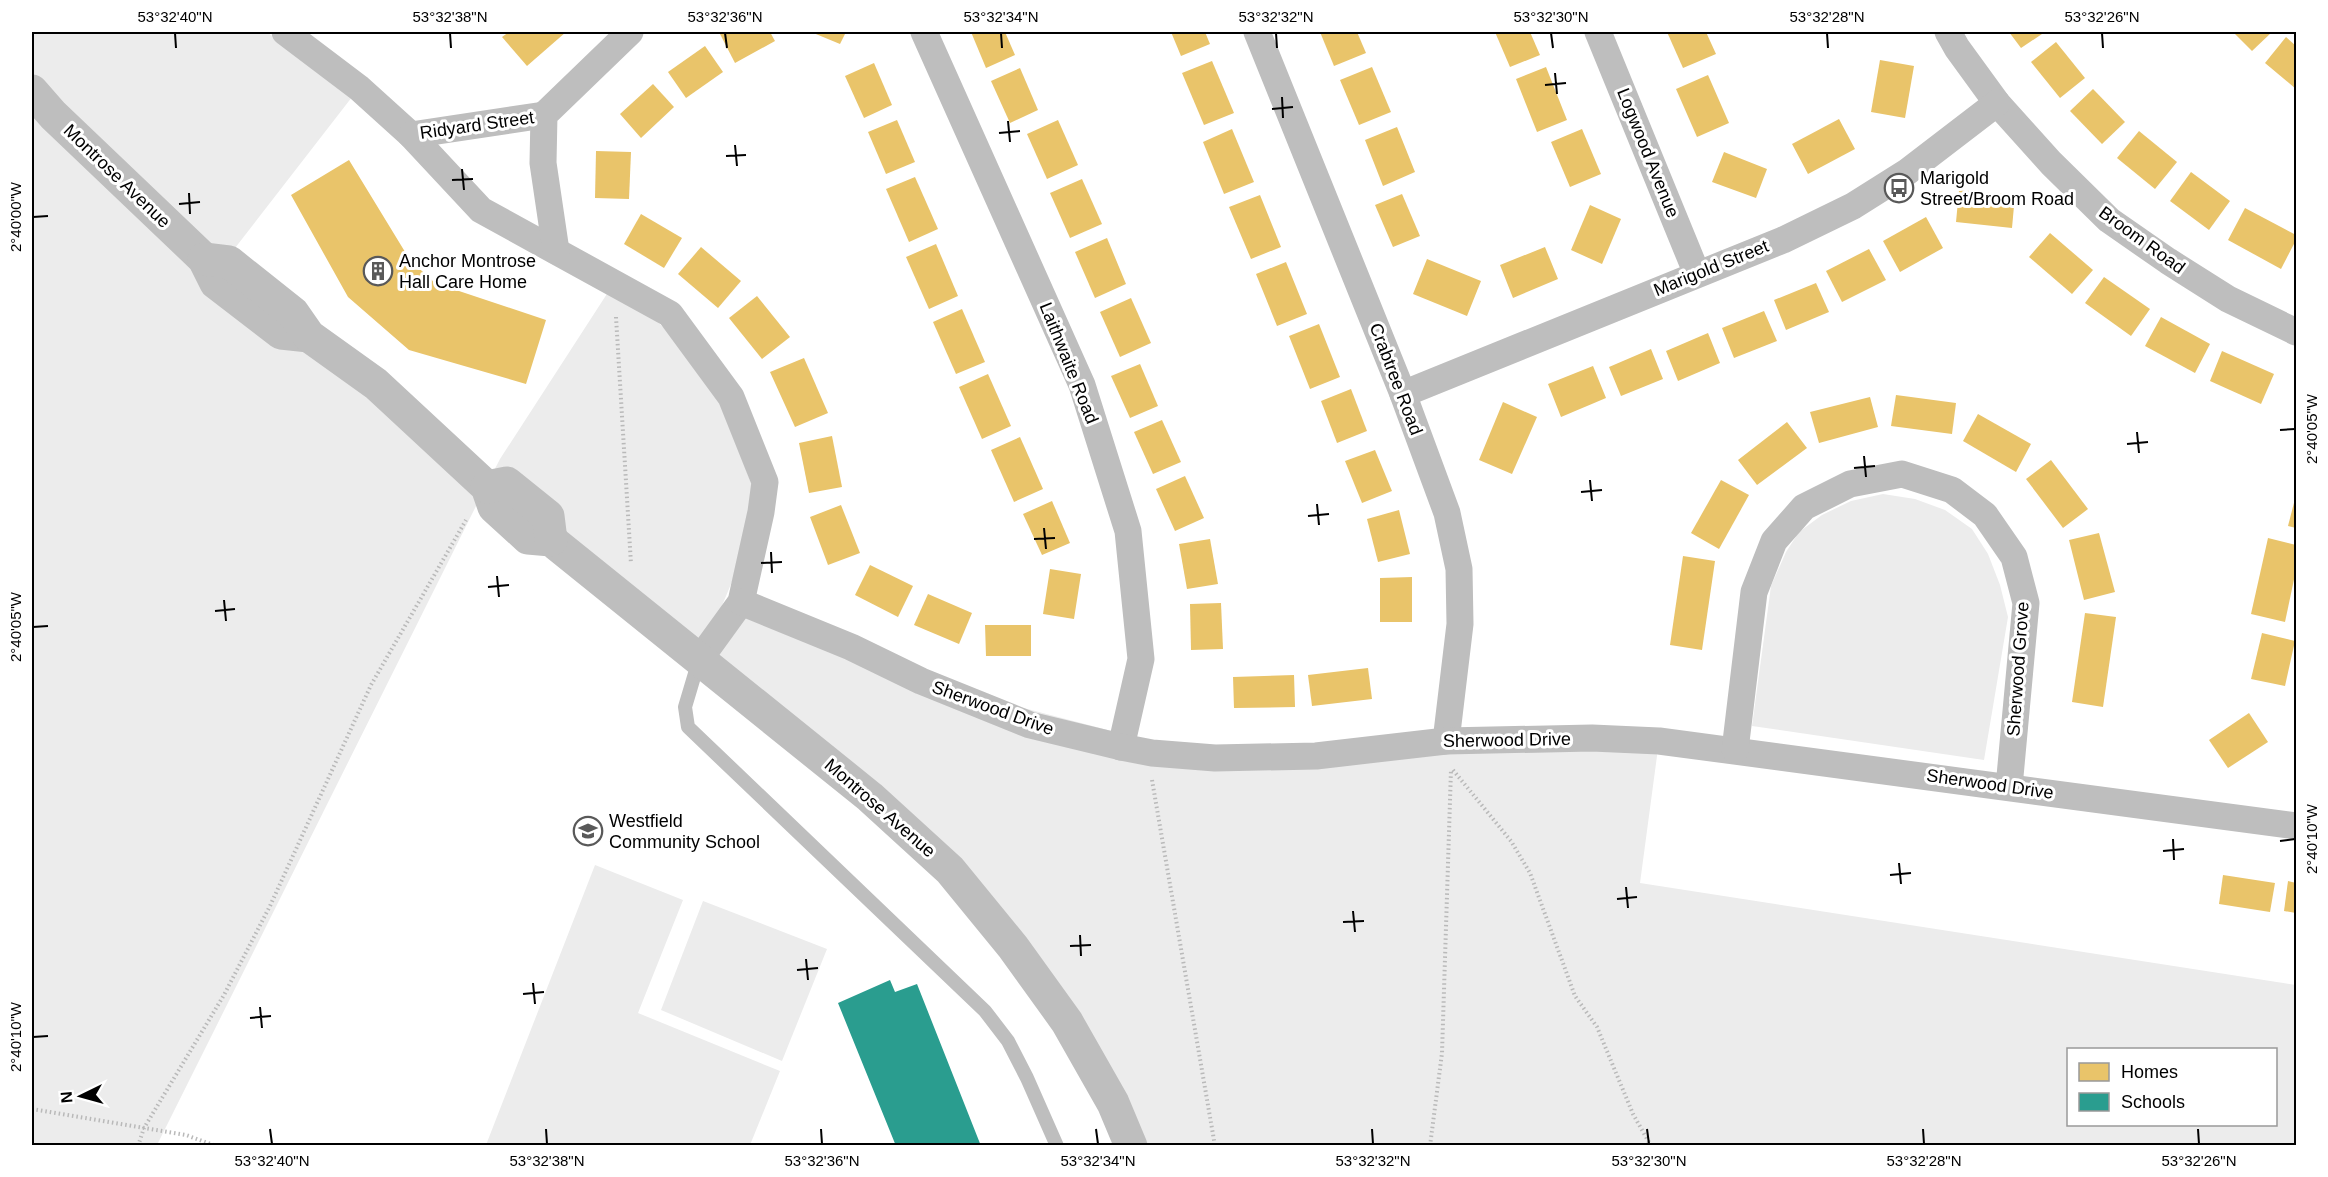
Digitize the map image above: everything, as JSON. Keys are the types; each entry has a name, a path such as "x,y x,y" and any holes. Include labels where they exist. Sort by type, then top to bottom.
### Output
{"street":[{"path":"285,32 360,88 411,135 481,210 670,314 731,397 765,482 761,512 741,602 699,660"},
{"name":"Ridyard Street","path":"411,135 544,116 630,32"},
{"name":"Laithwaite Road","path":"924,32 1082,385 1128,531 1142,659 1122,747"},
{"name":"Crabtree Road","path":"1257,32 1403,394 1448,513 1459,568 1460,624 1446,741"},
{"name":"Logwood Avenue","path":"1598,32 1697,273"},
{"name":"Broom Road","path":"1948,32 1997,103 2051,163 2109,220 2228,299 2296,332"},
{"name":"Montrose Avenue","path":"32,91 53,115 204,258 216,284 281,333 309,336 376,384 486,487 507,483 548,516 551,540 870,797 950,870 1013,946 1067,1022 1113,1103 1131,1146"},
{"name":"Marigold Street","path":"1403,394 1783,240 1853,206 1907,172 1997,103"},
{"name":"Ridyard Street","path":"544,116 543,163 556,251"},
{"name":"Sherwood Grove","path":"1735,750 1754,592 1774,541 1804,507 1850,484 1902,474 1952,490 1977,508 1985,515 2014,557 2026,603 2009,787"},
{"name":"Sherwood Drive","path":"741,602 850,647 921,681 1030,725 1152,753 1215,758 1316,756 1446,741 1592,738 1659,741 2296,826"}],"lane":[{"path":"699,660 685,707 688,727 986,1011 1008,1041 1028,1077 1057,1146"}],"path":[{"path":"614,283 632,570 617,593"},
{"path":"138,1146 144,1128 224,995 270,906 371,685 486,487"},
{"path":"1152,753 1152,785 1215,1146"},
{"path":"1430,1146 1442,1053 1451,767 1511,841 1530,873 1575,996 1597,1027 1633,1114 1651,1146"},
{"path":"32,1109 186,1135 216,1146"}],"shaded area":[{"path":"32,32 266,32 359,88 218,270 486,486 157,1145 32,1145"},
{"path":"614,283 711,370 761,512 701,656 741,602 921,681 1215,758 1659,741 1640,883 2296,985 2296,1145 1127,1145 950,870 486,486 500,459"},
{"path":"1883,494 1915,499 1945,510 1972,529 1988,554 2000,585 2008,617 1984,760 1752,726 1771,586 1786,552 1799,532 1822,515 1851,501"},
{"path":"595,865 683,900 638,1013 780,1071 750,1145 486,1145"},
{"path":"703,901 827,949 782,1061 661,1010"}],"building: Homes":[{"path":"509,32 566,32 527,66 502,37"},
{"path":"770,32 775,41 735,63 720,34"},
{"path":"811,32 846,32 840,44"},
{"path":"971,32 1005,32 1015,55 986,68"},
{"path":"1171,32 1205,32 1210,44 1181,56"},
{"path":"1320,32 1357,32 1366,53 1334,66"},
{"path":"1495,32 1530,32 1540,55 1510,67"},
{"path":"1667,32 1706,32 1716,54 1683,68"},
{"path":"2009,32 2045,32 2021,48"},
{"path":"2233,32 2272,32 2252,51"},
{"path":"2286,37 2296,46 2296,89 2265,63"},
{"path":"2056,42 2085,78 2060,98 2031,62"},
{"path":"705,46 723,72 686,98 668,72"},
{"path":"1880,60 1914,66 1905,118 1871,112"},
{"path":"1212,61 1234,113 1204,125 1182,73"},
{"path":"874,63 892,105 864,118 845,76"},
{"path":"1372,67 1391,112 1359,125 1340,80"},
{"path":"1546,67 1567,120 1537,132 1516,79"},
{"path":"1020,68 1038,110 1010,123 991,81"},
{"path":"1708,75 1729,123 1697,137 1676,89"},
{"path":"653,84 674,107 641,138 620,114"},
{"path":"2093,89 2125,122 2102,144 2070,111"},
{"path":"1839,119 1855,149 1808,174 1792,144"},
{"path":"897,120 915,162 886,174 868,132"},
{"path":"1058,120 1078,165 1047,179 1027,134"},
{"path":"1397,127 1415,172 1383,186 1365,140"},
{"path":"1232,129 1254,182 1224,194 1203,142"},
{"path":"1582,129 1601,174 1570,187 1551,142"},
{"path":"2139,131 2177,162 2155,189 2117,158"},
{"path":"596,151 631,152 629,199 595,198"},
{"path":"1724,152 1767,169 1756,198 1712,182"},
{"name":"Anchor Montrose Hall Care Home","path":"349,160 410,260 435,283 546,320 526,384 409,350 348,297 291,195"},
{"path":"2191,172 2230,201 2209,230 2170,201"},
{"path":"915,177 938,229 909,242 886,189"},
{"path":"1082,179 1102,224 1070,238 1050,193"},
{"path":"1959,190 2015,195 2012,228 1956,222"},
{"path":"1402,194 1420,236 1393,247 1375,205"},
{"path":"1260,195 1281,247 1251,259 1229,207"},
{"path":"1590,205 1621,219 1602,264 1571,250"},
{"path":"2245,208 2296,235 2296,240 2281,269 2228,240"},
{"path":"641,214 682,238 664,268 624,244"},
{"path":"1926,217 1943,248 1900,272 1883,241"},
{"path":"2050,233 2093,270 2072,294 2029,257"},
{"path":"1107,238 1126,284 1095,298 1075,252"},
{"path":"936,244 958,296 929,309 906,257"},
{"path":"701,247 741,281 718,308 678,274"},
{"path":"1545,247 1558,279 1513,298 1500,265"},
{"path":"1869,249 1886,280 1842,302 1826,271"},
{"path":"1427,259 1481,281 1467,316 1413,294"},
{"path":"1286,262 1307,314 1277,326 1256,274"},
{"path":"2104,277 2150,309 2131,336 2085,303"},
{"path":"1816,283 1829,312 1786,330 1774,300"},
{"path":"757,296 790,337 762,359 729,318"},
{"path":"1131,298 1151,343 1120,357 1100,312"},
{"path":"962,309 985,362 956,374 933,322"},
{"path":"1764,311 1777,341 1734,358 1722,328"},
{"path":"2161,317 2210,344 2195,373 2145,346"},
{"path":"1319,324 1340,377 1310,389 1289,336"},
{"path":"1708,333 1720,363 1678,381 1666,351"},
{"path":"1651,349 1663,379 1621,396 1609,367"},
{"path":"2222,351 2274,374 2261,404 2210,381"},
{"path":"804,358 828,413 795,427 770,372"},
{"path":"1140,364 1158,406 1130,418 1111,376"},
{"path":"1593,366 1606,398 1561,417 1548,384"},
{"path":"988,374 1011,426 982,439 959,387"},
{"path":"1351,389 1367,431 1337,443 1321,401"},
{"path":"1896,395 1956,403 1952,434 1891,426"},
{"path":"1870,397 1878,427 1819,443 1810,412"},
{"path":"1503,402 1537,417 1512,474 1479,460"},
{"path":"1978,414 2031,444 2016,472 1963,441"},
{"path":"1162,420 1181,462 1153,474 1134,432"},
{"path":"1787,422 1807,448 1757,485 1738,460"},
{"path":"832,436 842,487 809,493 799,443"},
{"path":"1020,437 1043,489 1014,502 991,450"},
{"path":"1375,450 1392,491 1362,503 1345,461"},
{"path":"2051,460 2088,509 2063,528 2026,479"},
{"path":"1185,476 1204,518 1175,531 1156,489"},
{"path":"1721,480 1749,495 1719,549 1691,533"},
{"path":"2296,495 2296,528 2288,526"},
{"path":"1052,501 1070,543 1042,555 1023,514"},
{"path":"841,505 860,553 828,565 810,517"},
{"path":"1399,510 1410,554 1378,562 1367,519"},
{"path":"2099,533 2115,592 2084,600 2069,540"},
{"path":"2268,538 2296,545 2296,570 2285,622 2251,614"},
{"path":"1210,539 1218,584 1187,589 1179,544"},
{"path":"1683,556 1715,561 1702,650 1670,645"},
{"path":"870,565 913,586 898,617 855,595"},
{"path":"1050,569 1081,574 1074,619 1043,614"},
{"path":"1412,577 1412,622 1380,622 1380,578"},
{"path":"928,594 972,613 959,644 914,625"},
{"path":"1221,603 1223,649 1191,650 1190,604"},
{"path":"2085,613 2116,617 2103,707 2072,702"},
{"path":"985,625 1031,625 1031,656 986,656"},
{"path":"2262,633 2295,641 2285,686 2251,679"},
{"path":"1368,668 1372,699 1312,706 1308,675"},
{"path":"1294,675 1295,707 1234,708 1233,677"},
{"path":"2249,713 2268,742 2228,768 2209,740"},
{"path":"2223,875 2275,883 2270,912 2219,904"},
{"path":"2288,881 2296,883 2296,913 2284,911"}],"building: Schools":[{"path":"890,980 895,992 917,984 981,1146 896,1146 838,1003"}],"place":[{"name":"Marigold Street/Broom Road","path":"1899,188"},
{"name":"Anchor Montrose Hall Care Home","path":"378,271"},
{"name":"Westfield Community School","path":"588,831"}]}
